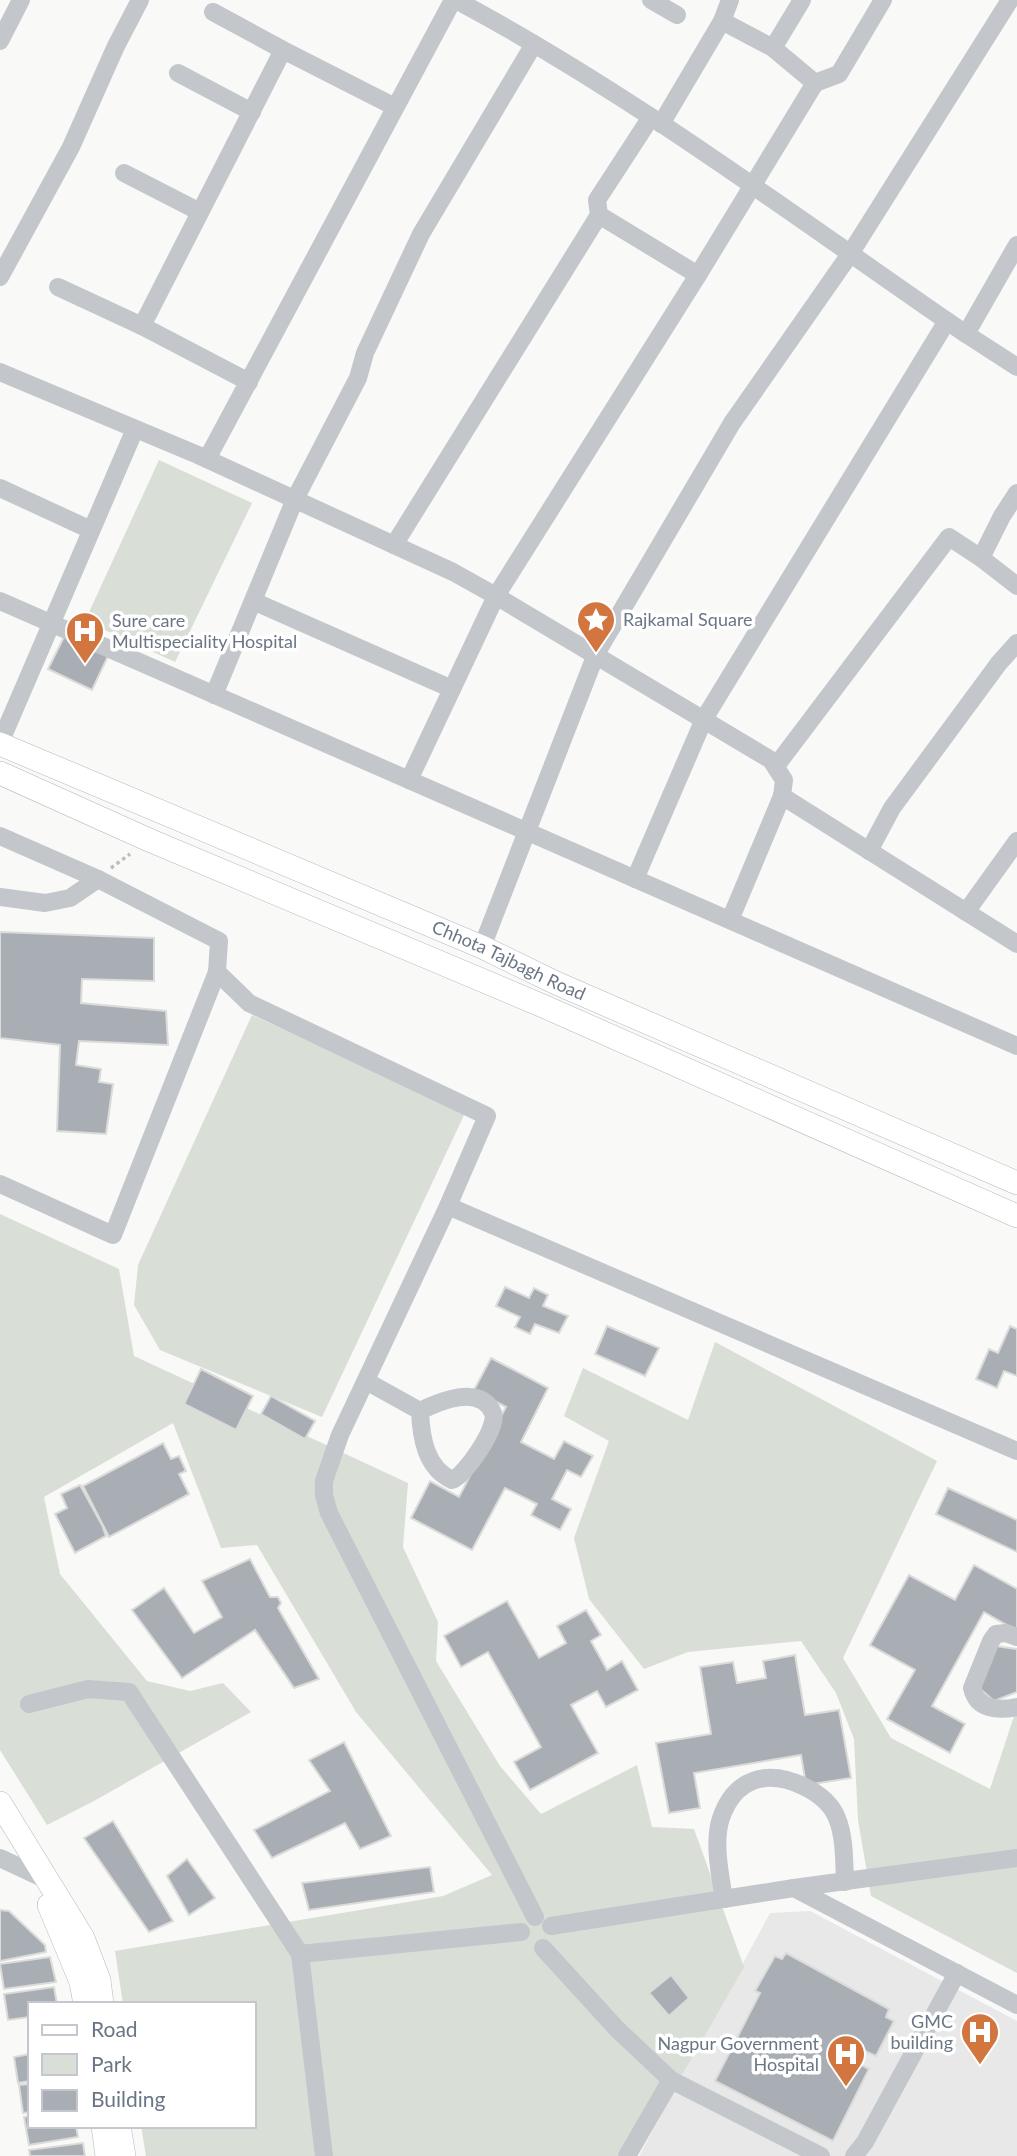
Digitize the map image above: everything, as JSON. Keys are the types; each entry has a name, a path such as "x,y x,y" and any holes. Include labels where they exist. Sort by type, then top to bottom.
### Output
{"main road":[{"name":"Chhota Tajbagh Road","path":"0,744 482,947 556,983 1017,1183"},
{"path":"0,773 149,840 471,975 1017,1216"},
{"path":"471,975 482,947"},
{"path":"0,1803 42,1877 81,1982 85,2002"},
{"path":"0,1821 83,1938 99,1980 102,2002"},
{"path":"103,2128 107,2156"},
{"path":"119,2128 124,2156"}],"street":[{"path":"0,41 21,0"},
{"path":"0,277 71,147 116,46 140,0"},
{"path":"207,459 454,0 534,44 656,120 1017,367"},
{"path":"651,0 677,15"},
{"path":"394,545 599,215 597,200 656,120 722,21 730,0"},
{"path":"773,48 802,0"},
{"path":"409,780 496,596 815,83 839,74 883,0"},
{"path":"482,947 596,654 732,423 850,254 1010,0"},
{"path":"214,12 396,107"},
{"path":"722,21 773,48 815,83"},
{"path":"214,695 295,499 358,378 365,353 421,234 534,44"},
{"path":"142,326 283,50"},
{"path":"178,73 252,112"},
{"path":"124,173 200,212"},
{"path":"599,215 698,275"},
{"path":"966,334 1017,246"},
{"path":"58,288 142,326 249,382"},
{"path":"635,879 704,719 947,321"},
{"path":"0,372 207,459 453,572 596,654 771,760 784,780 782,796 730,920"},
{"path":"0,744 135,429"},
{"path":"0,488 91,530"},
{"path":"981,558 1002,516 1017,494"},
{"path":"776,766 949,537 1017,586"},
{"path":"0,601 1017,1045"},
{"path":"253,601 452,690"},
{"path":"869,851 892,808 999,663 1017,643"},
{"path":"782,796 1017,944"},
{"path":"0,836 98,879 219,942 217,972 113,1235 0,1184"},
{"path":"966,912 1017,841"},
{"path":"0,897 45,903 70,898 98,879"},
{"path":"217,972 249,1003 487,1116 448,1206 340,1435 324,1481 324,1495 329,1513 535,1917"},
{"path":"448,1206 1017,1451"},
{"path":"366,1381 420,1411"},
{"path":"461,1397 484,1403 493,1412 494,1420 484,1443 458,1478 452,1480 434,1468 420,1426 420,1411 461,1397"},
{"path":"1017,1637 1006,1633 996,1634 972,1688 978,1702 984,1706 995,1710 1017,1707"},
{"path":"29,1704 88,1689 129,1692 300,1954 324,2156"},
{"path":"724,1899 718,1836 721,1818 740,1789 750,1781 766,1778 784,1777 820,1795 830,1805 843,1839 845,1882"},
{"path":"0,1858 42,1877"},
{"path":"551,1926 794,1888 1017,1858"},
{"path":"794,1888 1017,2005"},
{"path":"543,1948 553,1936 551,1926 545,1919 535,1917 525,1922 521,1932 524,1942 533,1948 543,1948 617,2029 671,2080 821,2156"},
{"path":"300,1954 521,1932"},
{"path":"854,2156 957,1973"},
{"path":"627,2156 671,2080"}],"path":[{"path":"98,879 149,840"}],"shaded area":[{"name":"Nagpur Government Hospital","path":"810,1911 1017,2021 1017,2156 639,2156 770,1913"}],"green space":[{"path":"159,460 252,503 175,662 85,621"},
{"path":"252,1015 465,1113 322,1417 160,1350 134,1305 138,1265"},
{"path":"0,1214 119,1269 134,1356 408,1483 403,1547 438,1622 436,1661 500,1766 541,1814 637,1765 652,1827 694,1829 744,1967 636,2156 146,2156 141,2128 256,2128 256,2002 123,2002 115,1951 443,1896 492,1875 356,1712 257,1545 221,1548 173,1423 44,1497 60,1574 147,1681 190,1691 223,1683 251,1712 47,1825 0,1750"},
{"path":"715,1342 937,1461 843,1658 891,1738 990,1789 1017,1707 1017,1973 871,1896 858,1820 854,1739 836,1693 801,1641 688,1652 644,1669 589,1599 574,1538 609,1441 564,1416 583,1368 688,1420"}],"building":[{"path":"66,633 109,654 92,690 48,669"},
{"path":"0,932 154,938 154,981 82,979 81,1003 166,1011 168,1045 79,1041 76,1065 101,1069 99,1082 113,1084 106,1134 57,1131 60,1045 0,1038"},
{"path":"505,1287 529,1298 534,1288 548,1295 543,1306 568,1316 559,1333 535,1324 530,1334 515,1327 520,1317 496,1306"},
{"path":"607,1326 659,1348 645,1376 595,1354"},
{"path":"1010,1326 1017,1329 1017,1376 1004,1371 997,1388 976,1379 989,1349 998,1353"},
{"path":"491,1358 548,1388 521,1442 554,1459 564,1441 593,1456 581,1477 567,1470 552,1499 571,1509 560,1530 531,1515 537,1504 505,1488 472,1550 411,1518 430,1481 459,1497 506,1407 474,1390"},
{"path":"201,1369 253,1396 236,1430 184,1404"},
{"path":"271,1396 315,1421 305,1439 261,1414"},
{"path":"163,1443 171,1459 179,1456 186,1471 179,1474 189,1494 109,1537 83,1486"},
{"path":"80,1485 106,1536 75,1553 55,1514 67,1508 61,1494"},
{"path":"948,1488 1017,1520 1017,1552 936,1514"},
{"path":"250,1559 270,1597 278,1597 281,1603 278,1608 319,1679 294,1688 255,1630 182,1678 132,1610 164,1588 194,1633 222,1617 202,1581"},
{"path":"974,1565 1017,1589 1017,1631 984,1612 932,1706 965,1724 950,1753 887,1719 915,1670 870,1645 909,1575 955,1600"},
{"path":"507,1601 539,1658 566,1643 557,1626 586,1610 601,1635 591,1641 607,1670 622,1661 638,1690 606,1707 597,1691 571,1705 598,1753 530,1790 514,1762 541,1747 488,1652 461,1667 444,1636"},
{"path":"995,1646 1017,1649 1017,1692 994,1701 978,1687"},
{"path":"795,1655 805,1715 839,1710 851,1778 806,1785 801,1755 694,1773 700,1808 669,1813 656,1743 711,1734 700,1667 733,1662 737,1683 766,1678 763,1661"},
{"path":"344,1742 391,1836 360,1849 345,1823 272,1858 254,1830 330,1791 309,1760"},
{"path":"113,1821 173,1921 149,1932 84,1838"},
{"path":"187,1859 215,1898 189,1915 167,1876"},
{"path":"430,1867 434,1892 309,1910 302,1883"},
{"path":"0,1910 9,1911 45,1945 46,1952 0,1961"},
{"path":"786,1953 889,2009 886,2017 894,2021 876,2056 865,2051 858,2063 869,2069 833,2141 715,2081 760,1993 755,1991 775,1956 782,1959"},
{"path":"50,1957 56,1982 4,1989 0,1964"},
{"path":"671,1975 689,1998 669,2016 649,1993"},
{"path":"54,1987 57,2002 28,2002 28,2017 8,2020 4,1994"},
{"path":"28,2054 28,2081 18,2083 14,2057"},
{"path":"28,2084 28,2112 23,2113 19,2085"},
{"path":"28,2116 28,2128 76,2128 78,2137 29,2145 24,2117"},
{"path":"83,2143 85,2156 30,2156 29,2150"}],"place":[{"name":"Rajkamal Square","path":"596,654"},
{"name":"Sure care Multispeciality Hospital","path":"85,665"},
{"name":"GMC building","path":"980,2066"},
{"name":"Nagpur Government Hospital","path":"846,2088"}]}
